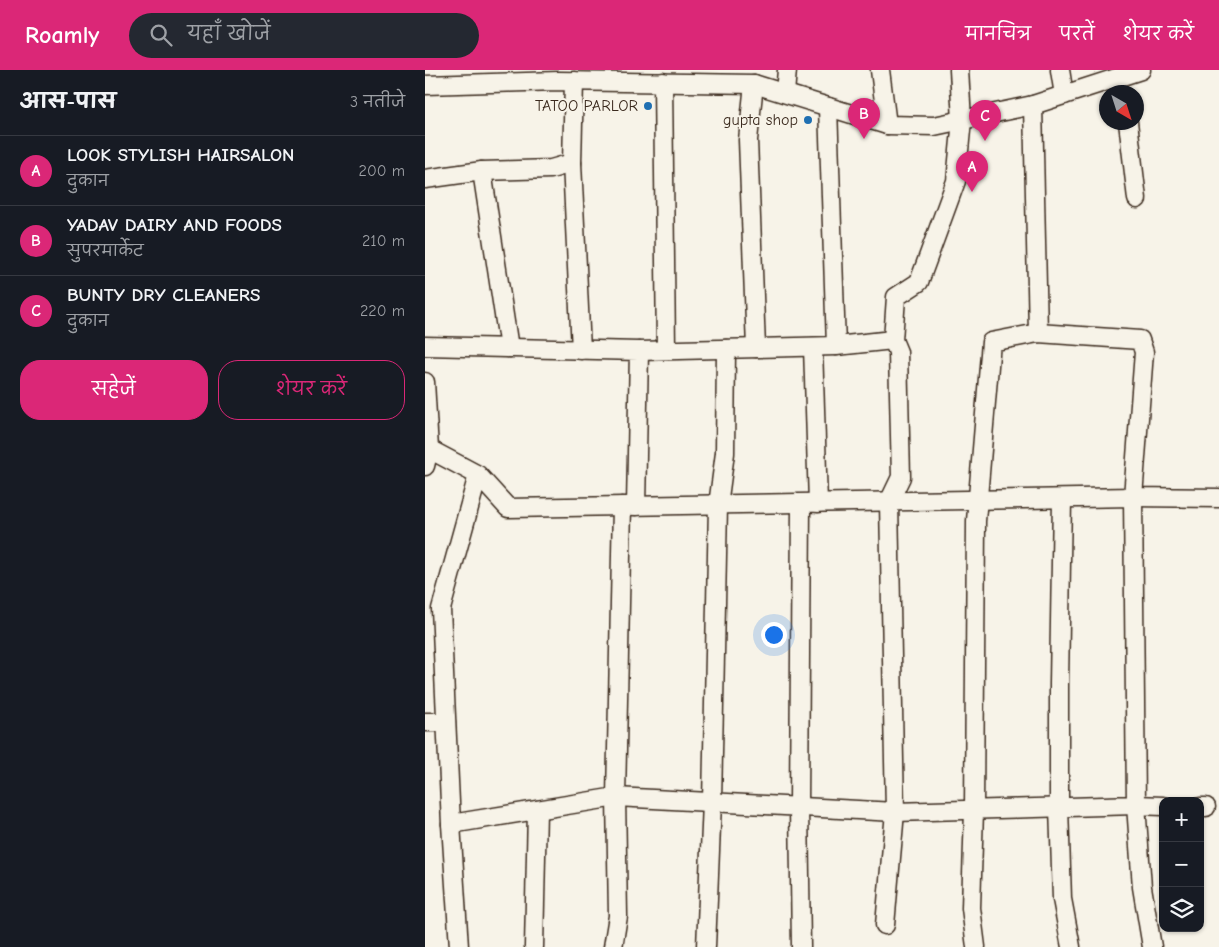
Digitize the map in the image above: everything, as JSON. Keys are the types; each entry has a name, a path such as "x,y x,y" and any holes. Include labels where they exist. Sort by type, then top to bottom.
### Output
{"street":[{"path":"785,93 787,70"},
{"path":"880,70 887,125"},
{"path":"885,925 895,812 889,502 901,477 898,352 893,340 896,297 919,282 956,181 962,120 959,70"},
{"path":"1060,70 1064,95"},
{"path":"425,85 563,77 635,76 663,82 754,84 887,125 934,126 1033,105 1064,95 1124,84 1141,70"},
{"path":"563,77 572,163 581,350"},
{"path":"663,82 666,350"},
{"path":"754,84 747,140 756,348"},
{"path":"1033,105 1038,333"},
{"path":"827,106 836,346"},
{"path":"1129,130 1137,199"},
{"path":"425,179 482,171 551,169 572,163"},
{"path":"482,171 509,348"},
{"path":"976,947 971,908 974,810 976,522 991,342 1038,333 1140,340 1144,352 1133,497 1136,805 1142,886 1152,947"},
{"path":"425,346 639,351 813,347 893,340"},
{"path":"813,347 818,504"},
{"path":"706,947 712,802 718,505 725,453 726,349"},
{"path":"613,947 618,916 616,797 629,506 639,351"},
{"path":"425,389 427,458 478,475 508,508 1133,497 1219,498"},
{"path":"459,947 441,609 478,475"},
{"path":"1063,498 1059,684 1059,807 1062,899 1071,947"},
{"path":"801,504 799,807 801,947"},
{"path":"425,722 446,722"},
{"path":"451,824 616,797 895,812 1159,806"},
{"path":"534,947 537,810"}],"place":[{"name":"TATOO PARLOR","path":"648,106"},
{"name":"gupta shop","path":"808,120"},
{"name":"YADAV DAIRY AND FOODS","path":"864,139"},
{"name":"BUNTY DRY CLEANERS","path":"985,141"},
{"name":"LOOK STYLISH HAIRSALON","path":"972,192"}]}
